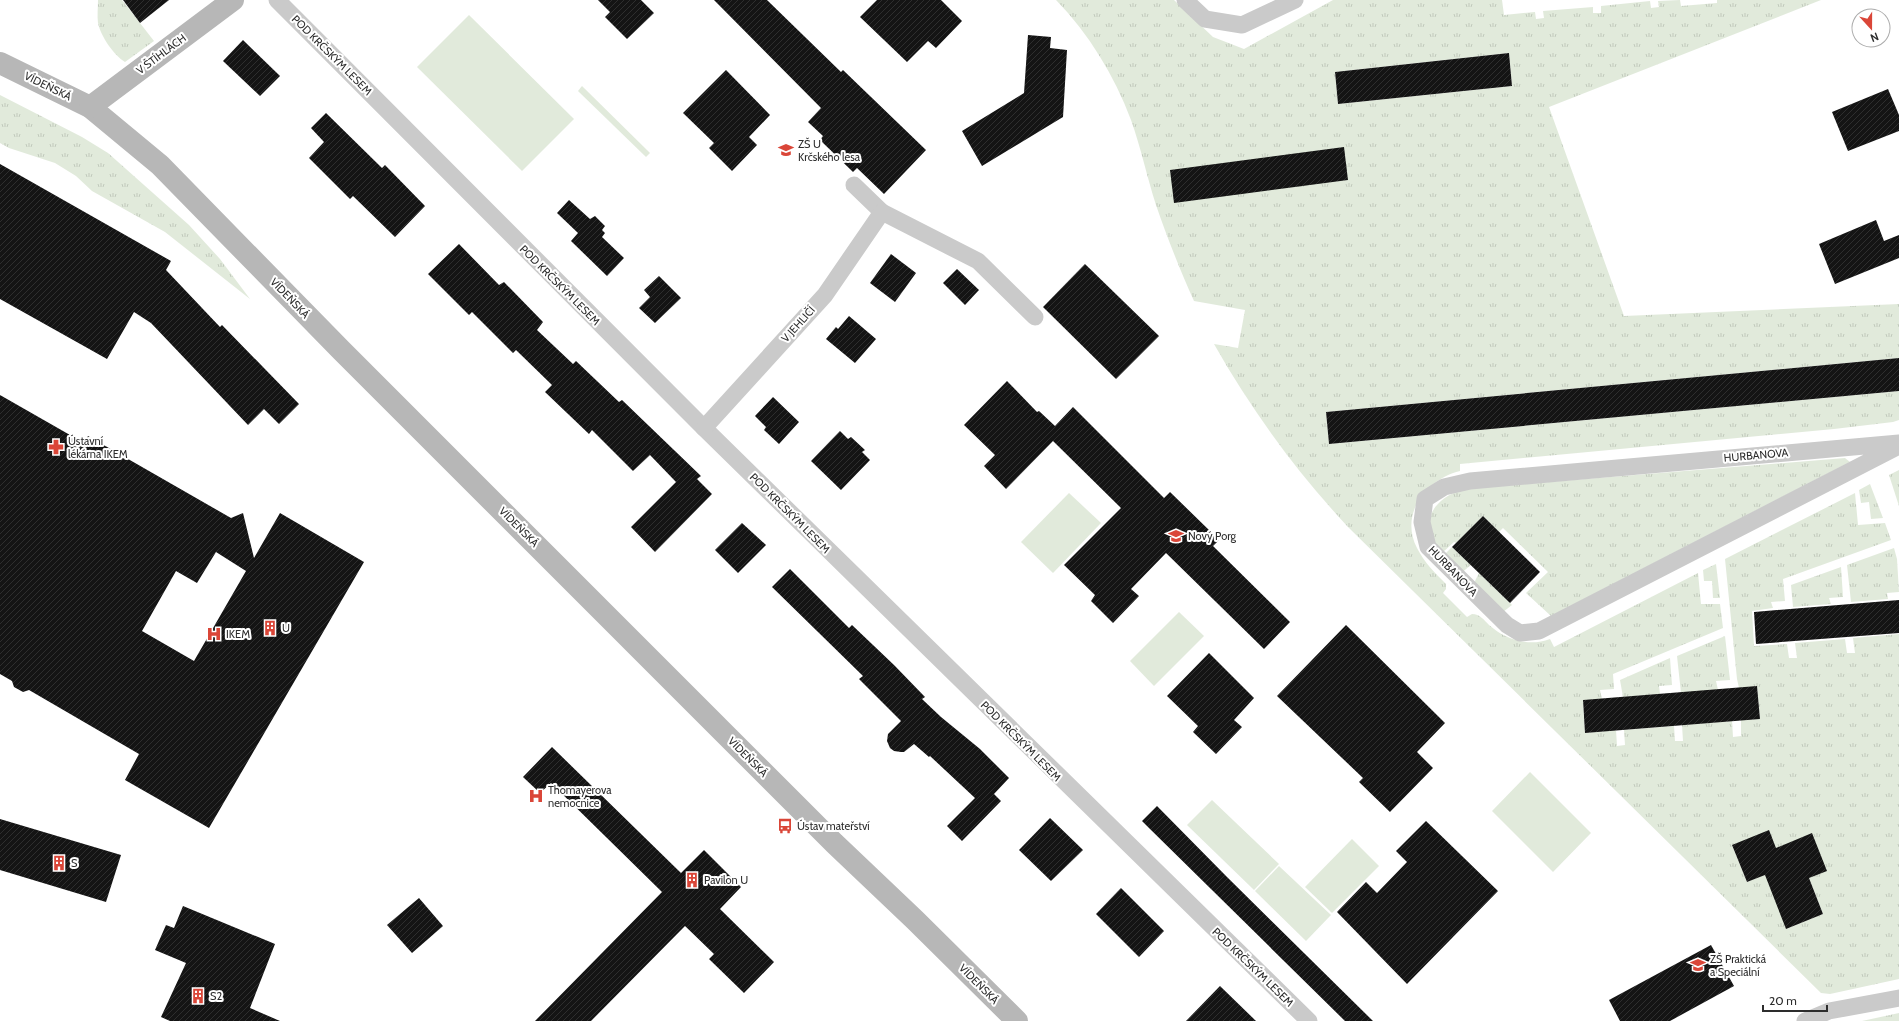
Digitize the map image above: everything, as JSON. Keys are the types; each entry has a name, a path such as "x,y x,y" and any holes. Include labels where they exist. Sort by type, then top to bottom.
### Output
{"main road":[{"name":"V ŠTÍHLÁCH","path":"90,107 233,0"},
{"name":"VÍDEŇSKÁ","path":"0,63 90,107 160,165 342,351 841,850 915,920 1017,1021"}],"street":[{"name":"POD KRČSKÝM LESEM","path":"277,0 704,428 1309,1021"},
{"path":"1186,0 1205,19 1242,25 1295,0"},
{"path":"854,185 882,212 978,261 1035,317"},
{"name":"V JEHLIČÍ","path":"704,428 825,295 882,212"},
{"name":"HURBANOVA","path":"1899,443 1470,481 1444,487 1425,499 1422,522 1428,546 1507,625 1520,633 1539,631 1899,446"},
{"path":"1805,1021 1829,1011 1899,998"}],"green space":[{"path":"98,0 122,0 154,41 125,62 112,50 102,34 98,23"},
{"path":"1056,0 1174,0 1213,37 1244,49 1333,0 1502,0 1504,15 1535,12 1536,19 1544,18 1543,11 1593,7 1593,13 1601,13 1601,6 1650,1 1651,8 1659,7 1658,1 1680,0 1681,6 1717,3 1717,0 1821,0 1549,107 1624,316 1899,304 1899,358 1326,412 1329,444 1899,391 1899,420 1893,422 1834,429 1460,464 1460,471 1437,481 1419,499 1411,522 1412,535 1417,548 1430,567 1446,584 1446,589 1443,593 1467,617 1472,614 1477,615 1503,635 1518,641 1534,642 1550,639 1554,647 1698,573 1701,604 1720,604 1723,628 1613,674 1614,689 1600,690 1602,699 1583,701 1585,733 1616,730 1617,746 1625,745 1624,730 1674,726 1675,741 1683,741 1682,725 1732,721 1733,737 1741,736 1741,720 1760,719 1757,687 1739,688 1737,679 1725,559 1855,493 1858,525 1885,523 1891,540 1783,579 1785,601 1771,602 1773,608 1752,611 1754,646 1787,644 1789,658 1797,658 1795,643 1845,639 1847,653 1855,653 1853,638 1899,634 1899,979 1830,994 1821,993 1348,527 1310,484 1259,417 1214,344 1238,348 1245,310 1194,301 1160,217 1135,131 1117,87 1100,56 1068,13","holes":["1509,53 1512,86 1338,104 1335,72","1732,845 1776,848 1809,878 1823,914 1786,929 1772,872 1747,882"]},
{"path":"469,15 574,119 522,171 417,67"},
{"path":"582,86 650,153 646,157 578,91"},
{"path":"0,95 82,137 108,153 189,225 220,259 250,299 165,232 92,191 76,176 55,163 9,148 0,143"},
{"path":"1845,458 1850,462 1551,616 1526,593 1548,572 1503,528 1499,532 1483,516 1456,543 1454,542 1441,554 1430,533 1429,524 1435,507 1451,494 1462,489"},
{"path":"1899,470 1899,506 1889,475"},
{"path":"1870,484 1883,518 1871,519 1869,502 1861,503 1859,490"},
{"path":"1069,493 1101,523 1053,573 1021,542"},
{"path":"1452,547 1471,565 1460,574 1443,556"},
{"path":"1894,548 1897,559 1899,592 1887,593 1888,599 1851,602 1847,565"},
{"path":"1716,564 1720,598 1713,598 1712,581 1704,581 1703,570"},
{"path":"1841,567 1843,597 1829,598 1831,604 1793,607 1791,585"},
{"path":"1479,573 1512,605 1503,612 1473,585"},
{"path":"1179,612 1204,636 1154,686 1130,661"},
{"path":"1725,636 1730,680 1716,681 1718,690 1681,693 1677,656"},
{"path":"1670,658 1672,685 1659,686 1660,694 1623,697 1620,680"},
{"path":"1530,772 1591,833 1553,872 1492,811"},
{"path":"1212,800 1279,864 1254,890 1187,825"},
{"path":"1352,839 1379,866 1332,913 1305,887"},
{"path":"1279,866 1331,915 1306,941 1255,891"},
{"path":"1899,1013 1899,1021 1862,1021"}],"building":[{"path":"123,0 169,0 140,23"},
{"path":"598,0 641,0 654,13 627,39 605,17 610,12"},
{"path":"714,0 767,0 841,72 843,70 926,150 884,194 857,168 853,172 820,140 823,136 808,122 821,108"},
{"path":"877,0 941,0 962,21 936,48 928,41 907,62 860,17"},
{"path":"1028,35 1051,37 1050,48 1067,50 1063,117 982,166 962,131 1024,93"},
{"path":"243,40 280,76 260,96 223,61"},
{"path":"1509,53 1512,86 1338,104 1335,72"},
{"path":"726,70 770,115 749,137 757,145 732,171 709,148 714,143 683,113"},
{"path":"1888,89 1899,115 1899,131 1848,151 1832,112"},
{"path":"326,113 382,168 385,165 425,206 395,237 353,196 350,199 309,158 324,142 311,128"},
{"path":"1344,147 1348,180 1174,203 1170,170"},
{"path":"0,164 171,261 166,270 220,327 222,325 299,404 279,424 264,409 248,425 151,323 134,312 107,359 0,299"},
{"path":"569,200 590,219 595,216 605,226 602,230 605,233 602,237 624,258 607,276 571,241 578,233 557,213"},
{"path":"1876,220 1884,241 1899,235 1899,258 1835,284 1819,244"},
{"path":"459,244 499,285 504,282 543,322 537,330 573,364 576,361 619,402 622,400 701,476 697,479 712,494 655,552 631,527 676,482 650,455 633,471 592,430 589,434 545,392 552,385 516,350 513,353 472,312 469,315 428,274"},
{"path":"891,254 916,273 895,302 870,283"},
{"path":"1085,264 1159,336 1116,379 1043,307"},
{"path":"957,269 979,290 965,305 943,283"},
{"path":"659,276 681,298 655,323 639,308 650,297 644,290"},
{"path":"849,316 876,339 855,363 826,339 836,327 838,329"},
{"path":"1899,358 1899,391 1329,444 1326,412"},
{"path":"1007,381 1037,412 1039,411 1055,426 1073,407 1164,498 1170,492 1210,531 1219,540 1213,546 1290,622 1264,649 1166,553 1131,589 1139,596 1113,623 1091,601 1095,595 1064,565 1121,508 1053,441 1006,489 984,466 995,455 964,425"},
{"path":"0,395 84,443 88,436 231,518 243,513 254,558 280,513 364,562 209,828 125,780 139,754 29,690 23,692 14,687 12,681 0,674","holes":["216,552 246,571 194,661 142,631 176,571 197,583"]},
{"path":"773,397 799,422 779,444 764,430 766,427 755,416"},
{"path":"840,431 848,439 851,437 865,450 862,452 870,460 841,490 811,461"},
{"path":"1483,516 1540,572 1510,603 1452,547"},
{"path":"742,523 766,545 738,573 715,550"},
{"path":"790,569 849,628 852,625 894,665 925,697 922,699 941,717 980,749 1009,778 994,794 1001,801 962,841 947,826 975,798 930,756 929,757 914,744 904,752 894,751 890,748 887,741 888,734 901,721 859,679 863,676 772,587"},
{"path":"1899,600 1899,633 1756,644 1754,612"},
{"path":"1346,625 1445,723 1417,752 1433,768 1390,812 1359,782 1363,778 1277,696"},
{"path":"1209,653 1254,698 1234,720 1242,727 1216,754 1193,732 1198,726 1167,696"},
{"path":"1757,686 1760,719 1585,733 1583,700"},
{"name":"Pavilon U","path":"552,747 681,873 704,850 741,887 720,909 774,962 744,993 709,959 714,954 685,926 591,1021 535,1021 662,892 551,783 540,793 523,777"},
{"path":"1157,806 1373,1021 1345,1021 1150,829 1142,821"},
{"path":"1050,818 1083,850 1051,881 1019,850"},
{"name":"S","path":"0,819 121,855 106,902 0,870"},
{"path":"1426,821 1498,891 1407,984 1337,912 1366,882 1377,893 1407,862 1396,851"},
{"path":"1769,830 1776,848 1812,833 1827,871 1809,878 1823,914 1786,929 1765,875 1747,882 1732,845"},
{"path":"1121,888 1164,931 1139,957 1096,914"},
{"path":"419,898 443,926 412,953 387,925"},
{"path":"183,906 275,944 250,1008 280,1021 170,1021 161,1017 186,963 155,950 166,925 174,928"},
{"name":"ZŠ Praktická a Speciální","path":"1711,945 1734,986 1670,1021 1620,1021 1609,1000"},
{"path":"1220,986 1256,1021 1186,1021"}],"place":[{"name":"ZŠ U Krčského lesa","path":"786,150"},
{"name":"Ústavní lékárna IKEM","path":"56,447"},
{"name":"Nový Porg","path":"1176,536"},
{"name":"U","path":"270,628"},
{"name":"IKEM","path":"214,634"},
{"name":"Thomayerova nemocnice","path":"536,796"},
{"name":"Ústav mateřství","path":"785,826"},
{"name":"S","path":"59,863"},
{"name":"Pavilon U","path":"692,880"},
{"name":"ZŠ Praktická a Speciální","path":"1698,965"},
{"name":"S2","path":"198,996"}]}
